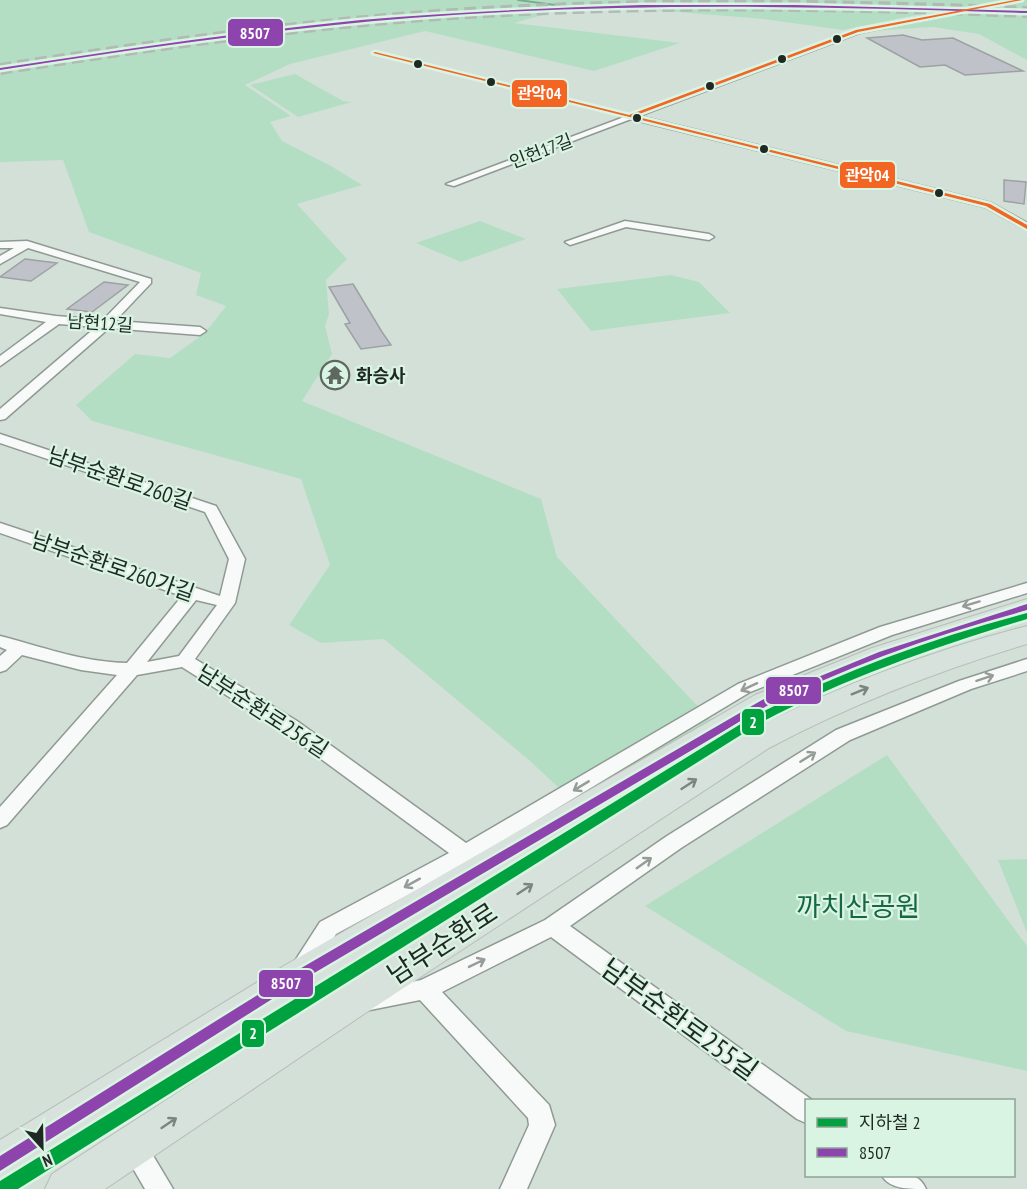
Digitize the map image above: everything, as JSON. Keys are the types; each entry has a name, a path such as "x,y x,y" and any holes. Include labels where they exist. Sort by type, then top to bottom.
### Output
{"main road":[{"name":"남부순환로","path":"0,1164 295,978 766,702 882,654 1027,607"},
{"name":"남부순환로","path":"67,1189 347,1004 758,740 812,711 892,678 954,656 1027,635"}],"street":[{"name":"인헌17길","path":"451,184 857,31 936,16"},
{"path":"630,116 988,205 1027,227"},
{"path":"570,242 625,224 709,237"},
{"path":"0,244 27,244 147,281 106,324 0,416"},
{"path":"0,261 27,244"},
{"name":"남현12길","path":"0,311 56,320 200,331"},
{"path":"0,362 56,320"},
{"name":"남부순환로260길","path":"0,438 211,509 237,559 227,603 185,661"},
{"name":"남부순환로260가길","path":"0,528 192,594 227,603"},
{"path":"295,978 328,928 464,853 744,688 886,631 1027,588"},
{"path":"0,820 132,669 192,594"},
{"name":"남부순환로256길","path":"0,641 94,667 132,669 185,661 290,726 464,853"},
{"path":"0,666 19,648"},
{"path":"347,1004 425,989 553,926 674,842 843,735 965,685 1027,665"},
{"name":"남부순환로255길","path":"553,926 805,1110"},
{"path":"425,989 540,1113 542,1125 513,1189"},
{"path":"133,1146 160,1189"},
{"path":"896,1177 913,1189"}],"green space":[{"path":"0,0 1027,0 1027,60 979,34 933,27 870,31 949,16 931,12 843,30 763,19 581,4 514,23 680,43 594,71 425,31 290,64 245,85 291,116 270,122 282,141 362,185 297,204 347,259 326,280 329,314 325,326 332,354 302,401 541,499 557,557 723,733 588,815 530,761 384,639 321,643 289,625 330,565 301,479 92,421 76,405 135,354 170,358 205,333 226,306 196,295 201,273 89,232 63,160 0,162"},
{"path":"295,74 343,101 352,102 298,117 250,85"},
{"path":"480,221 526,239 461,262 416,243"},
{"path":"671,275 699,282 730,313 591,331 557,289"},
{"name":"까치산공원","path":"887,755 1027,946 1027,1071 846,1031 645,906"},
{"path":"1027,859 1027,933 998,860"}],"building":[{"path":"903,35 922,40 953,38 1023,71 965,75 945,65 920,67 867,38"},
{"path":"1004,180 1026,182 1024,204 1004,201"},
{"path":"25,259 57,263 31,281 0,277"},
{"path":"104,282 128,285 92,312 67,309"},
{"path":"353,284 391,345 361,349 345,324 350,323 329,287"}],"waterway":[{"path":"518,0 570,7"}],"tunnel":[{"path":"0,69 256,33 411,17 488,12 642,6 873,7 1027,12"}],"metro line":[{"name":"2","path":"3,1189 756,720 855,673 1027,616"}],"transit line":[{"name":"관악04","path":"630,116 857,31 1020,0"},
{"name":"8507","path":"0,69 256,33 411,17 488,12 642,6 873,7 1027,12"},
{"name":"관악04","path":"375,53 988,205 1027,227"},
{"name":"8507","path":"0,1164 295,978 766,702 882,654 1027,607"}],"place":[{"name":"화승사","path":"335,375"}]}
